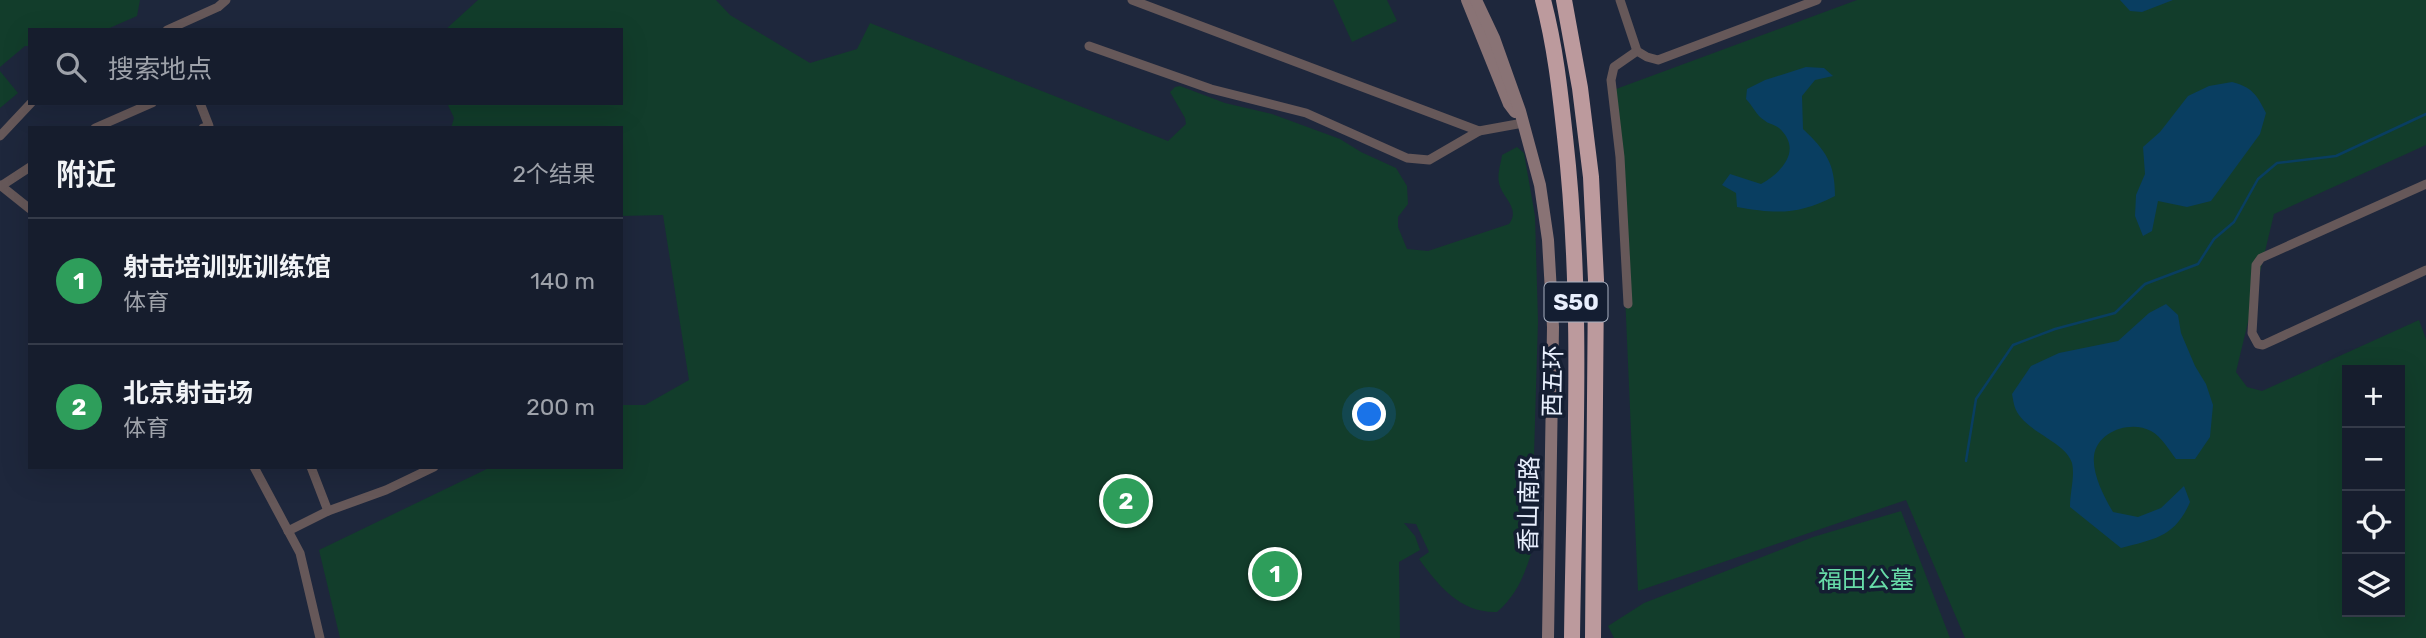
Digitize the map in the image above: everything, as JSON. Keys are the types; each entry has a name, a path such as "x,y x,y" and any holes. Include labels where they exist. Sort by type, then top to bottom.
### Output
{"highway":[{"name":"西五环","path":"1544,0 1559,89 1570,180 1577,281 1572,638"},
{"name":"西五环","path":"1564,0 1578,76 1591,177 1596,280 1593,633"}],"main road":[{"name":"香山南路","path":"1467,0 1509,104 1523,123"},
{"name":"香山南路","path":"1476,0 1494,38 1523,123 1540,185 1552,287 1548,638"}],"street":[{"path":"172,28 218,8 226,0"},
{"path":"1132,0 1479,131"},
{"path":"1620,0 1637,51 1658,60 1817,0"},
{"path":"1089,46 1211,89 1306,113 1407,158 1429,160 1479,131 1523,123"},
{"path":"1628,304 1620,157 1611,80 1614,66 1637,51"},
{"path":"0,136 30,105"},
{"path":"100,126 147,105"},
{"path":"201,105 209,125 207,126"},
{"path":"28,168 1,185 28,207"},
{"path":"2426,184 2261,258 2256,265 2252,333 2258,344 2263,345 2426,270"},
{"path":"255,469 300,553 320,638"},
{"path":"312,469 328,511"},
{"path":"288,531 328,511 386,490 429,469"}],"green space":[{"path":"0,0 140,0 137,16 110,28 28,28 28,46 0,67"},
{"path":"478,0 716,0 730,15 810,63 857,49 870,23 1168,141 1186,124 1170,92 1180,86 1225,103 1272,114 1340,139 1396,168 1407,186 1408,204 1398,217 1398,227 1407,249 1428,251 1509,224 1513,213 1501,188 1499,172 1502,155 1517,147 1524,153 1535,216 1538,321 1531,554 1518,585 1497,612 1472,608 1461,603 1434,579 1419,559 1429,552 1416,524 1404,523 1415,536 1420,550 1399,562 1400,638 340,638 319,550 487,469 623,469 623,405 645,405 689,380 663,215 623,216 623,126 452,126 454,118 448,105 623,105 623,28 447,28"},
{"path":"1333,0 1387,0 1397,21 1352,42"},
{"path":"1857,0 2426,0 2426,145 2274,214 2236,372 2247,387 2262,391 2419,320 2426,339 2426,638 1965,638 1906,500 1638,591 1616,89"},
{"path":"0,71 18,93 0,108"},
{"name":"福田公墓","path":"1901,511 1950,638 1614,638 1608,626 1644,603 1813,537"}],"water":[{"path":"2120,0 2173,0 2142,12 2130,11"},
{"path":"1806,67 1824,68 1833,76 1815,80 1802,96 1803,129 1828,158 1835,196 1798,210 1764,211 1737,207 1736,193 1722,185 1730,174 1761,184 1782,167 1789,152 1786,136 1779,128 1761,118 1746,99 1747,89 1765,80"},
{"path":"2232,82 2249,89 2263,107 2266,113 2260,134 2211,201 2187,207 2158,201 2152,231 2143,236 2135,216 2136,195 2145,174 2143,147 2160,132 2188,96 2209,86"},
{"path":"2166,304 2178,315 2181,333 2206,384 2213,405 2210,437 2195,459 2176,459 2158,436 2143,428 2125,427 2101,440 2094,456 2095,470 2113,512 2138,517 2161,508 2184,486 2190,502 2171,530 2154,539 2121,548 2070,507 2072,463 2062,449 2021,418 2015,408 2012,394 2031,366 2059,353 2118,341 2149,313"}],"waterway":[{"path":"1966,461 1976,399 2013,345 2055,329 2115,313 2145,284 2198,264 2214,239 2234,222 2258,179 2277,163 2336,156 2426,114"}],"place":[{"name":"北京射击场","path":"1126,501"},
{"name":"射击培训班训练馆","path":"1275,574"}]}
